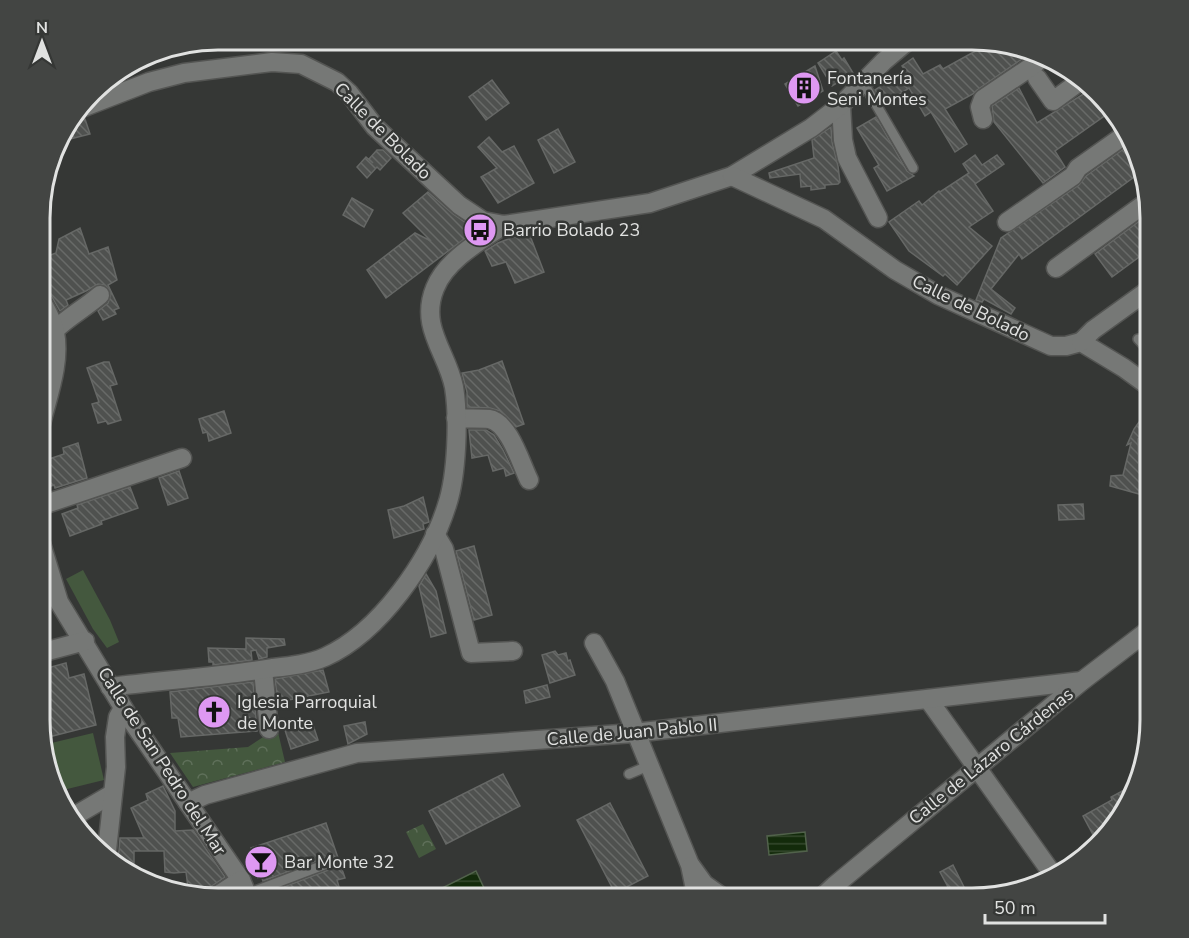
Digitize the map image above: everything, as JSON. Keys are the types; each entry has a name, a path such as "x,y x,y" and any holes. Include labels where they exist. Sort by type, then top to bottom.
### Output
{"street":[{"name":"Calle de Bolado","path":"95,103 149,82 184,73 272,62 301,64 337,82 349,93 375,127 459,205 483,221 504,225 650,203 732,176 811,128 841,105 898,50"},
{"path":"983,119 980,107 983,99 1035,64 1034,61"},
{"path":"1037,78 1053,101 1074,85"},
{"path":"841,105 843,140 847,158 878,218"},
{"path":"1007,222 1073,176 1078,168 1120,138"},
{"name":"Calle de Bolado","path":"732,176 824,219 895,270 983,317 1051,346 1066,346 1081,342"},
{"path":"1056,268 1139,208"},
{"name":"Calle de Bolado","path":"110,687 263,670 324,658 347,645 373,624 393,601 423,558 448,503 452,486 456,403 453,384 434,337 430,319 435,288 443,274 470,247 504,225"},
{"path":"55,330 100,295"},
{"path":"1140,296 1093,330 1081,342 1140,379"},
{"path":"50,319 55,330 57,348 50,391"},
{"path":"456,418 490,419 497,423 505,430 513,443 529,480"},
{"path":"50,503 182,458"},
{"path":"435,534 444,549 471,653 513,651"},
{"name":"Calle de San Pedro del Mar","path":"50,573 59,602 85,641 110,687 244,888"},
{"name":"Calle de Lázaro Cárdenas","path":"830,888 1082,681 1139,637"},
{"path":"50,650 85,641"},
{"path":"594,643 615,681 634,733 690,865 694,888"},
{"path":"263,670 269,729"},
{"name":"Calle de Juan Pablo II","path":"188,804 205,795 357,753 634,733 1082,681"},
{"path":"928,699 1049,869"},
{"path":"107,847 116,766 116,726 123,708"},
{"path":"78,814 112,794"},
{"path":"690,865 710,888"}],"lane":[{"path":"863,82 913,168"},
{"path":"629,774 648,766"},
{"path":"255,888 329,863"}],"green space":[{"path":"83,570 119,642 107,648 93,629 66,579"},
{"path":"277,728 285,762 193,787 170,753 248,747"},
{"path":"93,733 104,780 64,790 55,764 52,743"},
{"path":"423,824 436,849 419,858 406,832"}],"shaded area":[{"path":"805,832 807,851 769,855 767,836"},
{"path":"476,871 484,888 442,888"}],"building":[{"path":"977,50 1022,57 973,94 945,109 967,144 955,152 931,112 925,116 909,88 884,104 875,90 905,70 902,66 913,58 923,74 940,65 943,69"},
{"path":"836,51 842,60 844,58 853,73 832,86 818,63"},
{"name":"Fontanería Seni Montes","path":"815,66 823,91 798,106 785,84"},
{"path":"492,80 509,103 486,120 469,97"},
{"path":"1019,88 1037,123 1084,93 1105,115 1055,151 1065,167 1043,183 994,122 992,106"},
{"path":"876,117 907,171 914,176 887,191 874,168 879,165 857,128"},
{"path":"85,119 90,134 69,139 81,120"},
{"path":"831,127 840,182 838,184 825,185 825,188 811,190 811,186 801,187 800,174 770,178 769,173 814,158 812,140"},
{"path":"558,129 575,162 554,173 538,140"},
{"path":"489,137 502,152 514,146 534,183 498,203 481,177 497,168 478,147"},
{"path":"1125,148 1135,177 1022,259 1019,254 991,289 1015,308 1011,314 984,299 982,302 976,300 1001,238 1079,185 1086,176"},
{"path":"377,150 383,150 391,158 380,170 377,167 367,178 357,167 366,157 373,163 369,159"},
{"path":"975,155 982,165 997,155 1004,164 975,184 993,211 969,227 992,246 957,285 945,274 943,276 909,251 889,222 919,201 922,205 939,191 969,173 963,164"},
{"path":"428,192 476,230 386,298 367,270 415,233 431,241 403,213"},
{"path":"352,198 373,210 364,227 343,215"},
{"path":"1140,221 1140,256 1112,277 1095,254"},
{"path":"80,228 89,254 108,247 117,280 108,285 119,308 114,310 116,314 103,320 98,311 108,303 111,294 104,285 98,284 66,300 68,305 60,311 50,294 50,255 56,253 59,239"},
{"path":"529,233 544,272 515,283 506,262 492,266 485,251 498,243"},
{"path":"502,361 524,424 516,427 500,411 467,407 467,392 462,373 479,370"},
{"path":"109,362 117,384 110,386 121,420 108,424 106,421 98,423 92,404 99,402 87,368"},
{"path":"224,411 231,433 209,441 207,432 203,433 199,419"},
{"path":"1139,422 1139,494 1110,486 1111,476 1123,475 1131,443 1127,445"},
{"path":"469,430 486,430 494,435 514,473 506,476 504,468 493,471 488,455 472,458"},
{"path":"78,443 87,478 55,488 54,485 50,486 50,459 64,454 63,448"},
{"path":"179,471 188,498 168,505 159,478"},
{"path":"130,487 138,508 101,521 102,524 70,536 62,514 78,508 77,505"},
{"path":"423,497 429,522 423,524 424,529 394,538 388,510 404,506"},
{"path":"1083,504 1084,519 1059,520 1058,505"},
{"path":"474,546 492,615 474,620 456,551"},
{"path":"426,574 436,591 446,633 431,637 419,586"},
{"path":"246,638 284,639 285,645 267,648 267,657 259,659 256,650 251,651 252,660 213,665 213,662 209,662 208,648 246,649"},
{"path":"555,651 558,655 566,653 575,675 550,683 542,655"},
{"path":"66,663 69,678 84,674 96,725 51,737 50,667"},
{"path":"323,670 329,692 278,702 275,679"},
{"name":"Iglesia Parroquial de Monte","path":"253,682 257,731 181,737 178,718 172,718 170,692"},
{"path":"547,685 550,697 526,703 524,691"},
{"path":"312,722 318,740 291,749 285,730"},
{"path":"365,722 367,734 348,744 344,726"},
{"path":"503,774 520,806 446,844 429,811"},
{"path":"163,786 175,811 175,831 193,830 225,877 209,888 188,885 186,872 165,872 164,851 134,851 134,866 118,856 120,838 144,838 131,808 148,800 146,794"},
{"path":"1125,790 1105,823 1093,836 1083,816 1112,800 1111,797"},
{"path":"610,803 648,876 625,888 612,888 577,820"},
{"path":"326,823 345,878 337,880 339,888 281,888 335,867 333,857 327,857 263,881 251,848"},
{"path":"953,865 964,888 946,888 948,887 940,872"}],"place":[{"name":"Fontanería Seni Montes","path":"804,88"},
{"name":"Barrio Bolado 23","path":"480,230"},
{"name":"Iglesia Parroquial de Monte","path":"214,712"},
{"name":"Bar Monte 32","path":"261,862"}]}
